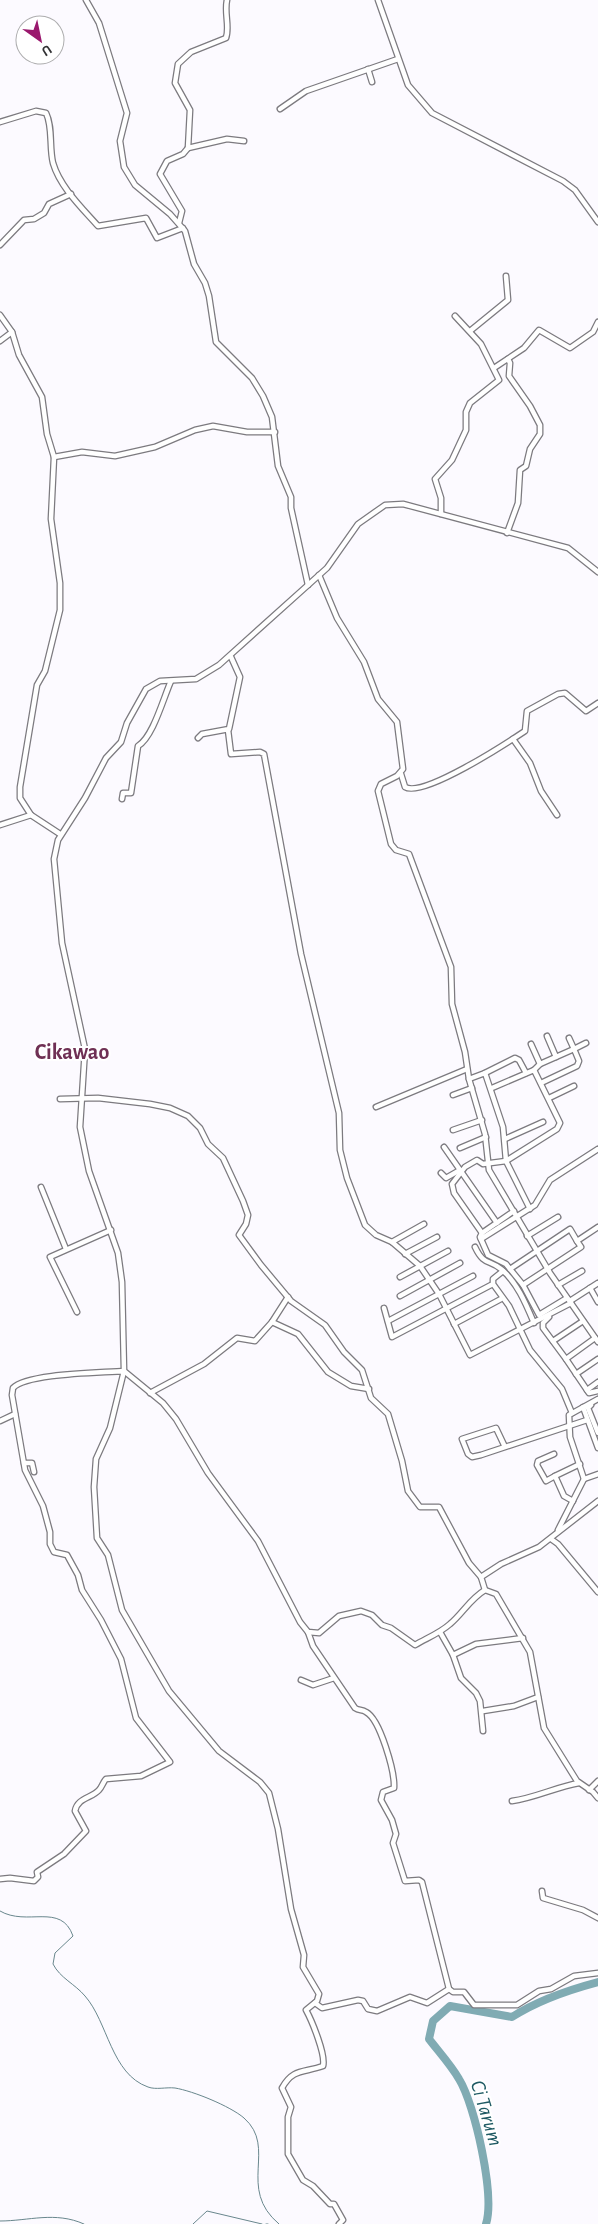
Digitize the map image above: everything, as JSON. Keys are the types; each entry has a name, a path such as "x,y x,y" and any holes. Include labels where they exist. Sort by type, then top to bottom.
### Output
{"street":[{"path":"86,0 99,23 127,113 120,141 124,167 135,185 183,228 196,269 205,283 209,296 214,339 221,349 252,378 272,417 278,466 291,497 291,508 308,585"},
{"path":"179,223 182,211 160,174 163,165 167,161 183,154 188,148 190,110 175,85 176,68 185,56 226,38 228,31 225,17 226,0"},
{"path":"378,0 398,59 412,90 432,113 563,180 575,190 598,222"},
{"path":"280,109 306,91 398,59"},
{"path":"368,69 372,82"},
{"path":"0,122 36,111 44,112 49,120 48,131 55,169 70,194 99,227 146,218 156,238 183,228"},
{"path":"188,148 227,139 244,141"},
{"path":"0,245 24,220 35,219 44,213 49,204 70,194"},
{"path":"470,331 508,300 506,276"},
{"path":"0,315 12,332 19,355 42,397 47,434 54,456 52,519 60,604 58,624 45,671 37,684 20,787 20,798 31,815 60,834"},
{"path":"440,514 441,498 435,480 450,464 465,432 466,412 470,403 499,380 481,344 455,316"},
{"path":"494,368 524,348 539,330 570,348 593,332 598,322"},
{"path":"0,341 12,332"},
{"path":"507,532 518,503 520,470 526,466 530,449 539,438 541,429 533,410 508,376 510,363 508,360"},
{"path":"54,456 82,452 115,456 155,447 196,430 213,426 247,432 275,432"},
{"path":"339,2224 344,2220 334,2204 330,2204 314,2186 303,2180 287,2152 288,2117 291,2107 282,2088 286,2080 299,2070 322,2066 324,2060 315,2025 306,2010 315,2003 319,1994 303,1967 304,1955 291,1909 278,1829 269,1793 260,1782 219,1752 169,1691 122,1610 108,1555 97,1538 94,1487 96,1459 110,1428 124,1371 122,1282 118,1253 94,1185 80,1127 85,1049 62,944 54,854 60,834 85,798 106,758 121,742 128,720 146,689 156,683 201,677 231,657 319,575 358,524 380,508 390,504 403,504 568,548 598,572"},
{"path":"319,575 337,618 364,662 378,699 396,722 403,767 401,774 406,788 428,784 473,764 526,730 527,711 558,694 565,693 586,710 598,703"},
{"path":"231,657 240,677 228,730 231,754 260,752 264,754 301,954 339,1114 340,1150 347,1178 365,1224 376,1235 392,1242 420,1266 439,1294 470,1355 520,1328 552,1314 598,1283"},
{"path":"122,799 123,794 131,793 138,746 144,744 160,712 171,681"},
{"path":"198,738 202,734 228,730"},
{"path":"513,739 530,763 541,791 557,815"},
{"path":"401,774 379,786 380,804 391,844 396,850 409,854 449,957 452,970 451,1000 469,1079 486,1137 487,1162 490,1173 516,1214 536,1251 596,1340 566,1359"},
{"path":"0,825 31,815"},
{"path":"547,1036 556,1057"},
{"path":"541,1082 579,1065 569,1038"},
{"path":"492,1088 534,1070 540,1064 586,1043"},
{"path":"531,1044 540,1064"},
{"path":"469,1079 515,1058 519,1060 526,1072"},
{"path":"376,1107 467,1069"},
{"path":"440,1173 446,1178 461,1171 476,1160 483,1164 487,1162 506,1162 556,1130 560,1120 534,1070"},
{"path":"485,1073 492,1088 505,1139 506,1162 530,1209"},
{"path":"549,1098 574,1086"},
{"path":"453,1095 472,1088"},
{"path":"60,1099 81,1098 150,1104 176,1110 196,1123 208,1144 223,1158 246,1206 247,1219 239,1235 288,1297 300,1309 325,1325 344,1352 362,1370 371,1398 388,1414 402,1458 408,1492 420,1507 439,1507 469,1563 480,1577 485,1590 497,1595 532,1656 544,1728 579,1783 598,1798"},
{"path":"453,1130 482,1120"},
{"path":"505,1139 543,1122"},
{"path":"460,1148 486,1137"},
{"path":"444,1147 497,1223"},
{"path":"569,1301 538,1315 523,1285 505,1263 488,1255 481,1239 482,1234 497,1223 530,1209 539,1201 550,1180 598,1149"},
{"path":"461,1171 451,1188 482,1234"},
{"path":"41,1187 66,1249"},
{"path":"481,1239 516,1214"},
{"path":"528,1236 558,1217"},
{"path":"392,1242 424,1224"},
{"path":"577,1241 598,1227"},
{"path":"510,1269 570,1229 581,1247 523,1285"},
{"path":"77,1312 50,1257 111,1230"},
{"path":"406,1254 436,1237"},
{"path":"475,1248 484,1261 504,1271 517,1289 534,1323"},
{"path":"400,1277 448,1251"},
{"path":"400,1296 460,1263"},
{"path":"504,1271 492,1282 509,1306 530,1350 562,1389 572,1413"},
{"path":"558,1285 582,1271"},
{"path":"388,1321 473,1276"},
{"path":"384,1308 392,1337 491,1285"},
{"path":"590,1288 598,1302"},
{"path":"150,1393 204,1364 237,1338 255,1341 272,1322 288,1297"},
{"path":"454,1324 501,1300"},
{"path":"552,1314 542,1326 586,1390 590,1393 598,1391"},
{"path":"553,1341 583,1321"},
{"path":"272,1322 298,1334 328,1372 351,1386 369,1389"},
{"path":"576,1374 598,1358"},
{"path":"0,1879 14,1878 34,1881 38,1877 37,1872 65,1853 86,1830 75,1811 75,1807 98,1790 106,1779 141,1776 170,1760 136,1718 121,1659 101,1620 82,1590 74,1567 67,1555 54,1552 51,1549 43,1506 28,1478 15,1414 13,1390 20,1382 70,1374 124,1371 163,1403 176,1419 208,1473 258,1541 300,1622 308,1632 313,1646 356,1709 367,1712 374,1721 388,1754 394,1778 394,1788 383,1791 381,1800 392,1820 396,1834 393,1843 405,1881 420,1880 422,1882 449,1989 453,1992 464,1992 474,2005 515,2005 539,1991 550,1989 574,1976 598,1973"},
{"path":"586,1390 598,1382"},
{"path":"558,1530 584,1479 570,1437 568,1417 572,1413 598,1400"},
{"path":"598,1400 588,1408 598,1433"},
{"path":"583,1407 598,1448"},
{"path":"0,1421 15,1414"},
{"path":"505,1447 496,1428 467,1436 462,1441 468,1454 472,1457 505,1447 569,1427 587,1420"},
{"path":"466,1428 467,1436"},
{"path":"554,1454 538,1461 537,1465 546,1481 580,1464"},
{"path":"24,1463 32,1463 34,1472"},
{"path":"584,1479 598,1474"},
{"path":"555,1476 564,1496 573,1501"},
{"path":"480,1577 491,1569 527,1553 551,1538 558,1530 598,1501"},
{"path":"551,1538 598,1592"},
{"path":"308,1632 319,1633 342,1614 361,1611 372,1615 382,1626 391,1628 415,1645 440,1632 452,1622 468,1603 485,1590"},
{"path":"440,1632 461,1678 476,1693 482,1711 484,1731"},
{"path":"452,1655 476,1644 523,1638"},
{"path":"301,1680 313,1685 334,1678"},
{"path":"482,1711 514,1706 538,1697"},
{"path":"589,1790 598,1781"},
{"path":"512,1801 530,1798 549,1789 579,1783"},
{"path":"542,1892 543,1898 583,1910 598,1918"},
{"path":"315,2003 322,2008 358,2000 369,2010 382,2010 410,1996 427,2003 449,1989"}],"waterway":[{"path":"0,1911 21,1917 52,1917 68,1926 73,1936 55,1953 53,1964 85,1996 93,2007 118,2059 126,2071 136,2080 151,2088 175,2088 191,2092 221,2104 244,2118 254,2130 258,2142 258,2183 260,2196 267,2210 279,2224"},
{"name":"Ci Tarum","path":"486,2224 488,2193 486,2172 477,2129 459,2079 429,2039 433,2021 450,2006 512,2017 532,2005 554,1996 598,1982"},
{"path":"193,2224 207,2211 262,2224"},
{"path":"0,2221 52,2217 73,2220 84,2224"}],"district":[{"name":"Cikawao","path":"72,1051"}]}
